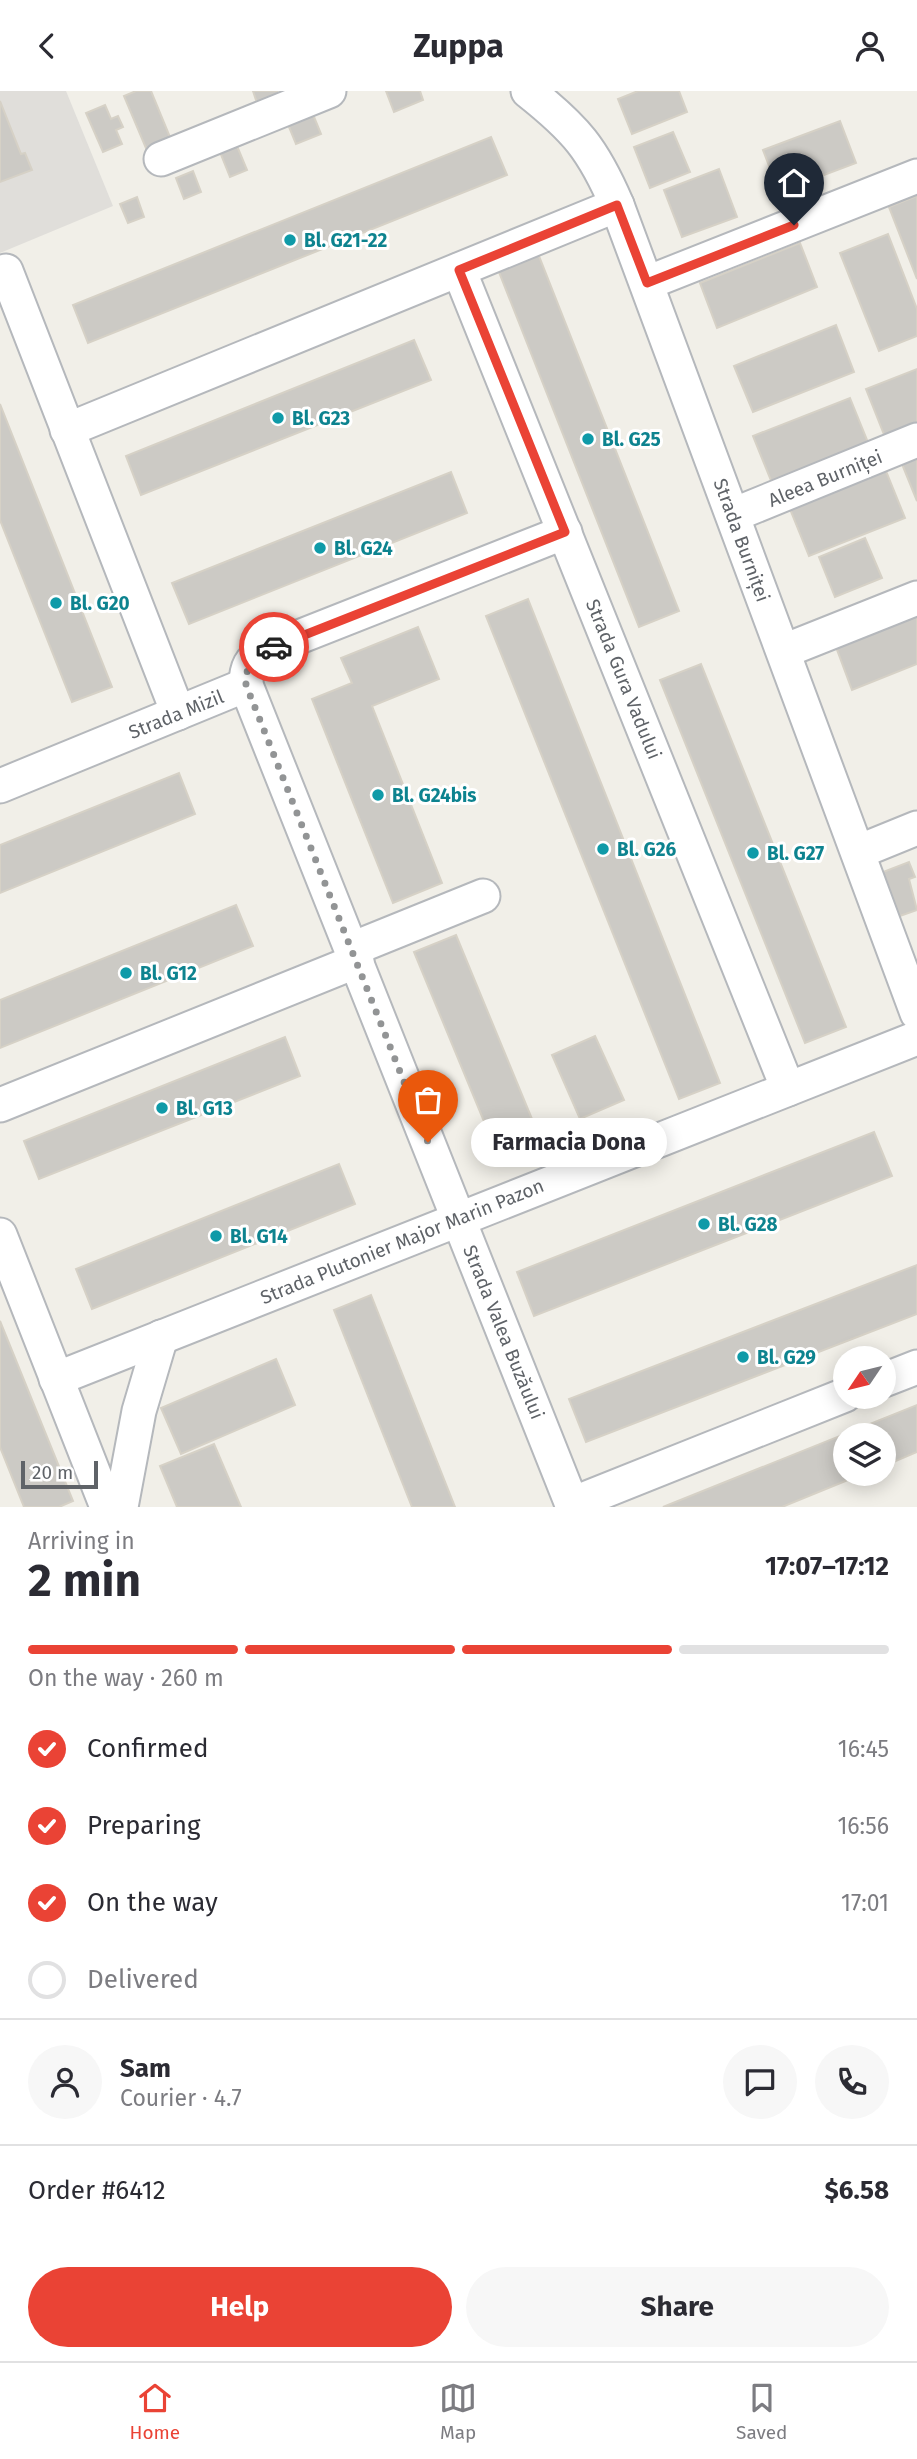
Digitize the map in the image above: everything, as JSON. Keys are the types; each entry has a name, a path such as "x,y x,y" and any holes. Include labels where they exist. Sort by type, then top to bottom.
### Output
{"street":[{"path":"161,159 330,91"},
{"name":"Strada Burniței","path":"528,91 574,129 603,172 617,205 917,1013"},
{"path":"647,283 917,176"},
{"path":"68,430 617,205"},
{"name":"Strada Gura Vadului","path":"459,270 788,1089"},
{"path":"6,271 178,713"},
{"name":"Aleea Burniței","path":"733,515 917,440"},
{"name":"Strada Mizil","path":"0,786 246,685 246,671 250,663 266,650 565,532"},
{"path":"784,651 917,598"},
{"name":"Strada Valea Buzăului","path":"246,685 572,1505"},
{"path":"858,852 917,828"},
{"path":"0,1105 354,955 483,896"},
{"name":"Strada Plutonier Major Marin Pazon","path":"56,1379 917,1038"},
{"path":"0,1235 107,1507"},
{"path":"121,1507 139,1411 162,1337"},
{"path":"896,1375 917,1367"},
{"path":"572,1505 833,1400"}],"shaded area":[{"path":"0,91 66,91 113,206 0,253"}],"building":[{"path":"136,91 151,91 172,142 148,153 124,96"},
{"path":"253,91 277,91 281,100 259,109"},
{"path":"386,91 420,91 423,100 394,112"},
{"path":"638,91 679,91 687,112 632,134 618,99"},
{"path":"0,101 21,154 25,153 32,170 0,182"},
{"path":"105,105 111,119 118,116 123,127 116,130 122,144 103,152 86,113"},
{"path":"312,112 321,134 296,144 287,122"},
{"path":"840,121 856,163 779,192 763,150"},
{"path":"673,132 690,172 650,188 634,147"},
{"name":"Bl. G21-22","path":"491,137 507,175 88,343 73,305"},
{"path":"237,146 247,170 230,177 220,152"},
{"path":"719,169 737,217 682,237 664,190"},
{"path":"193,171 201,192 184,199 176,178"},
{"path":"917,196 917,279 889,207"},
{"path":"137,197 144,217 128,223 120,204"},
{"path":"888,234 917,309 917,336 879,351 840,253"},
{"path":"800,243 817,287 717,328 700,283"},
{"name":"Bl. G25","path":"537,251 679,611 639,627 497,267"},
{"path":"836,325 854,372 753,412 734,366"},
{"name":"Bl. G23","path":"414,340 431,380 141,495 126,456"},
{"path":"917,369 917,424 885,437 866,389"},
{"path":"850,398 869,445 772,483 753,436"},
{"name":"Bl. G20","path":"0,404 112,687 72,702 0,520"},
{"path":"917,459 917,501 902,464"},
{"path":"886,471 905,518 809,556 790,509"},
{"name":"Bl. G24","path":"451,472 467,513 189,624 172,583"},
{"path":"865,538 882,578 835,597 819,557"},
{"name":"Bl. G26","path":"528,599 720,1083 679,1099 486,616"},
{"path":"917,614 917,664 852,690 836,647"},
{"name":"Bl. G24bis","path":"418,627 439,679 372,706 442,883 393,903 312,699 352,683 341,658"},
{"name":"Bl. G27","path":"701,664 846,1027 805,1043 660,680"},
{"path":"179,773 195,814 0,893 0,845"},
{"path":"909,862 915,877 909,879 917,910 900,916 883,872"},
{"name":"Bl. G12","path":"236,905 253,946 0,1048 0,1000"},
{"path":"456,935 532,1119 490,1136 414,952"},
{"path":"595,1036 624,1100 580,1119 552,1055"},
{"name":"Bl. G13","path":"285,1037 300,1076 39,1179 24,1141"},
{"name":"Bl. G28","path":"874,1132 892,1176 534,1316 517,1272"},
{"name":"Bl. G14","path":"339,1164 355,1204 92,1309 76,1269"},
{"name":"Bl. G29","path":"917,1265 917,1314 586,1442 569,1399"},
{"path":"371,1295 455,1507 412,1507 334,1310"},
{"path":"0,1321 73,1501 59,1507 24,1507 0,1447"},
{"path":"276,1359 295,1405 181,1454 161,1408"},
{"path":"917,1405 917,1452 896,1461 896,1423 872,1423"},
{"path":"833,1439 833,1486 782,1507 663,1507"},
{"path":"214,1444 241,1507 177,1507 160,1466"}],"way so far":[{"path":"274,647 257,655 250,663 246,671 246,685 428,1142"}],"place":[{"name":"Bl. G21-22","path":"290,240"},
{"name":"Bl. G23","path":"278,418"},
{"name":"Bl. G25","path":"588,439"},
{"name":"Bl. G24","path":"320,548"},
{"name":"Bl. G20","path":"56,603"},
{"name":"Bl. G24bis","path":"378,795"},
{"name":"Bl. G26","path":"603,849"},
{"name":"Bl. G27","path":"753,853"},
{"name":"Bl. G12","path":"126,973"},
{"name":"Bl. G13","path":"162,1108"},
{"name":"Farmacia Dona","path":"428,1142"},
{"name":"Bl. G28","path":"704,1224"},
{"name":"Bl. G14","path":"216,1236"},
{"name":"Bl. G29","path":"743,1357"}],"route":[{"path":"274,647 565,532 459,270 617,205 647,283 794,225"}]}
